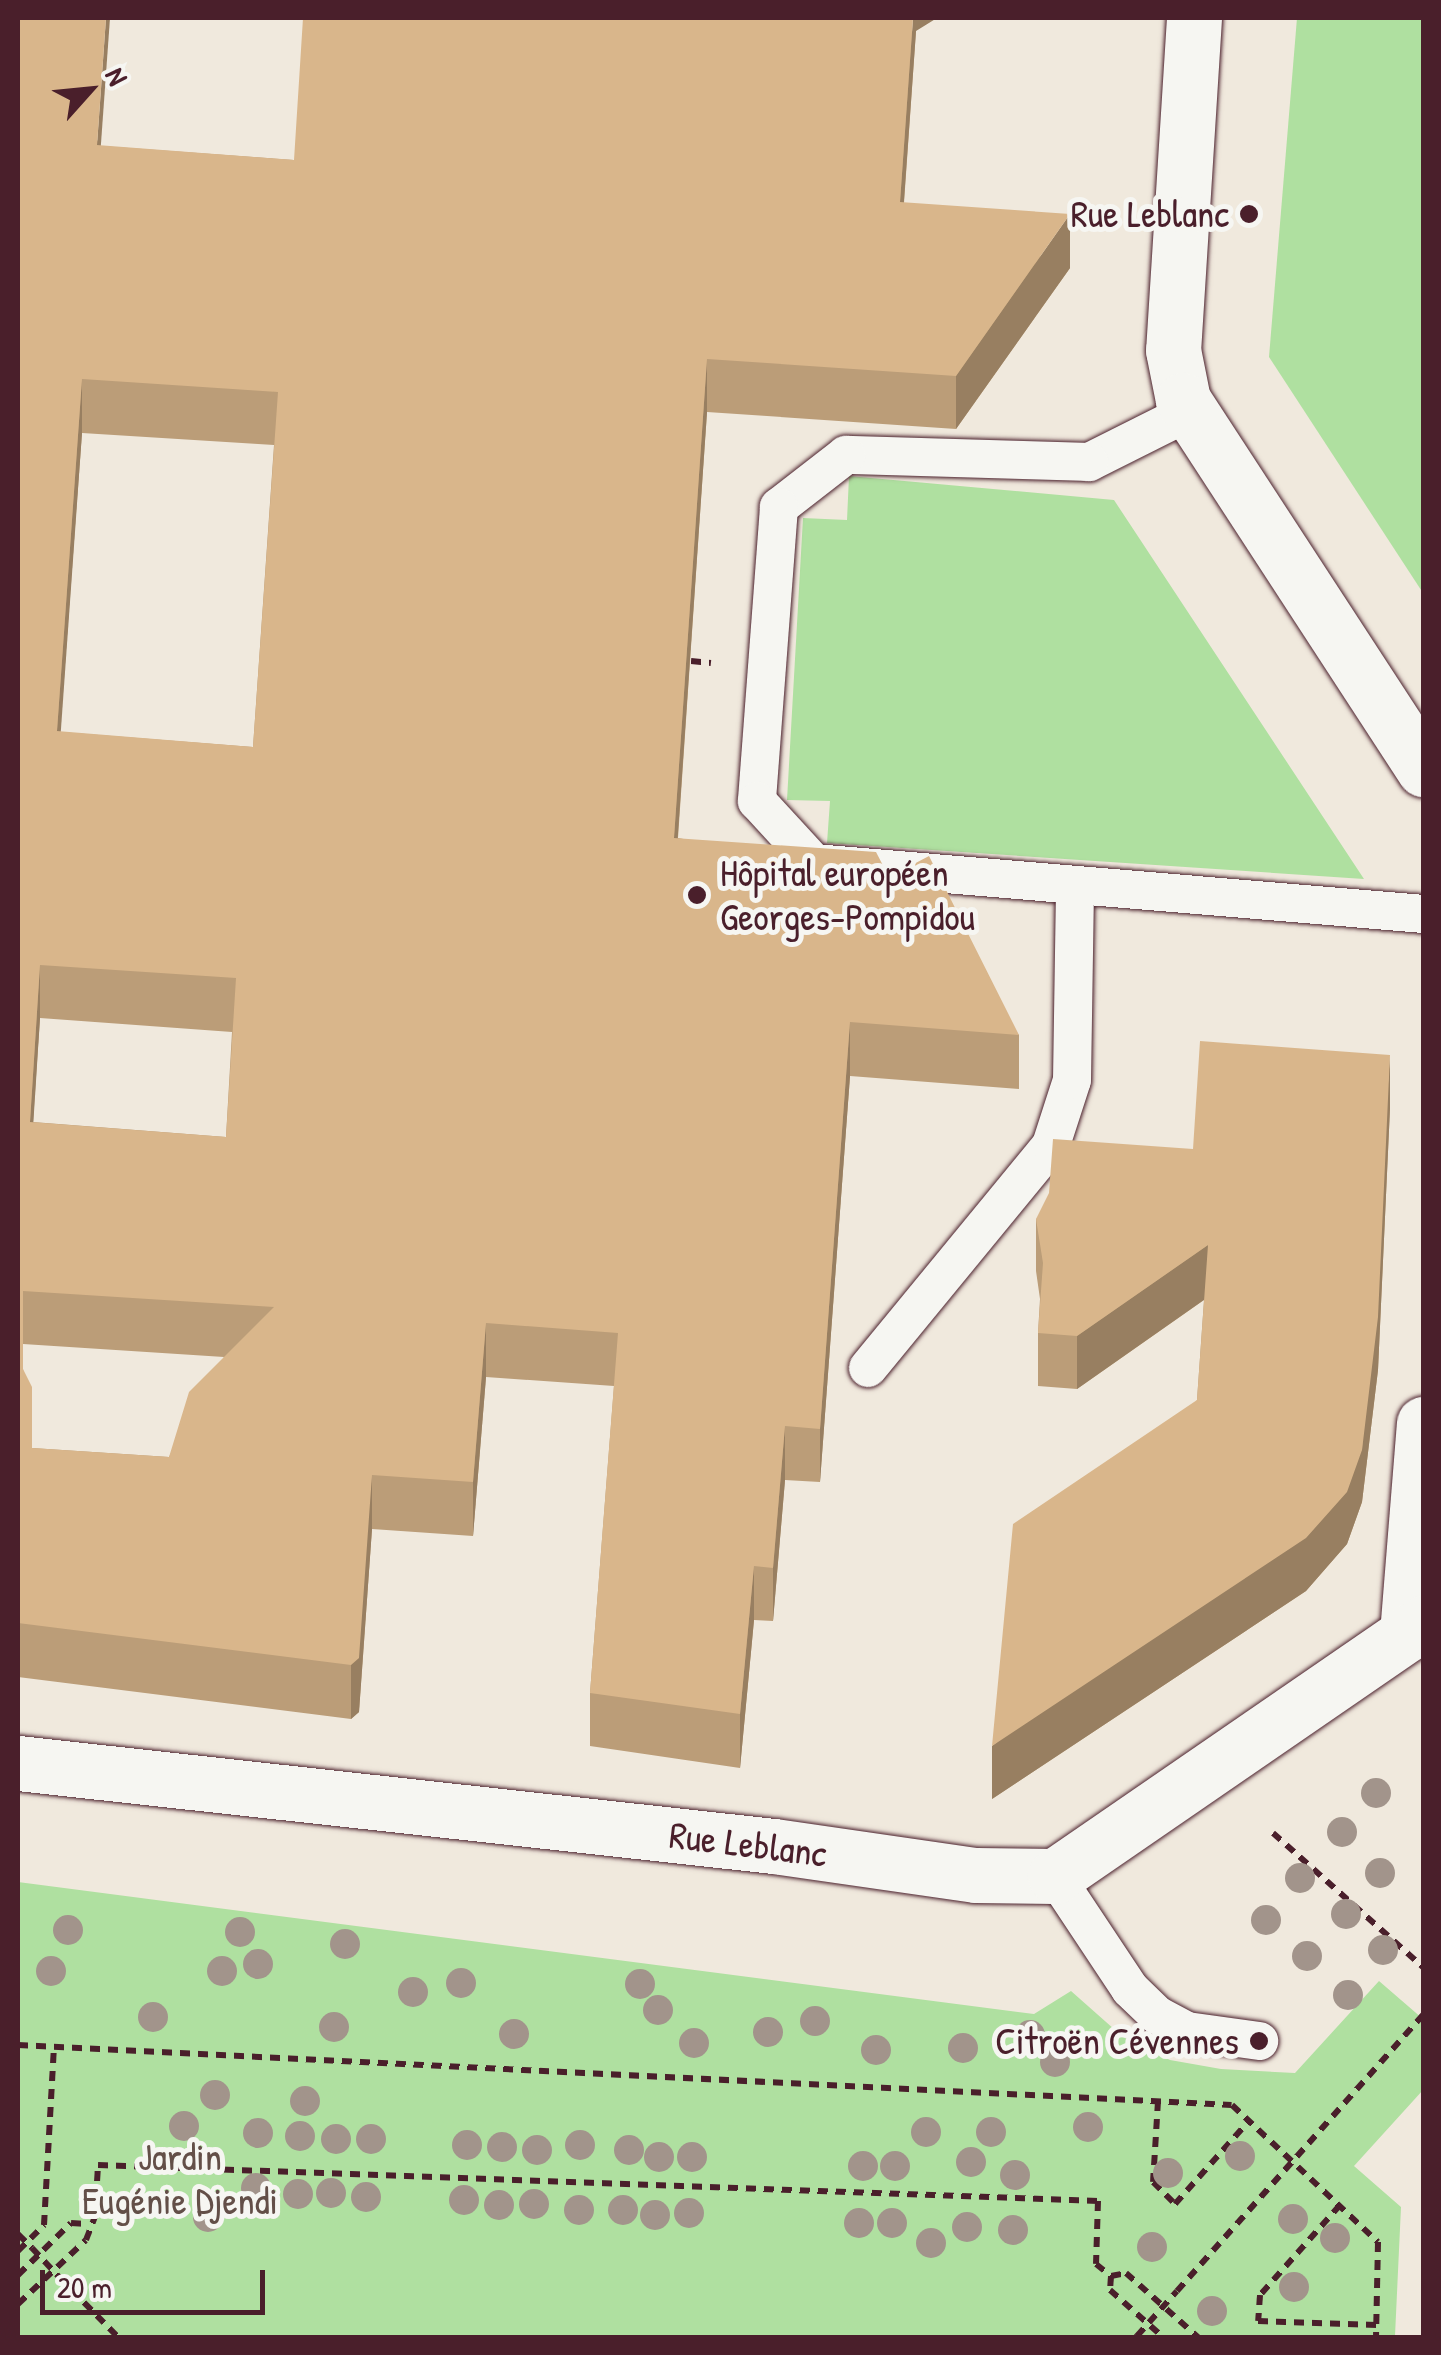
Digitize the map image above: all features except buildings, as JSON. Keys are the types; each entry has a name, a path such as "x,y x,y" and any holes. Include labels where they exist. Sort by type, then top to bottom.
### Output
{"street":[{"path":"1194,18 1172,350 1188,412 1424,769"},
{"path":"1055,1876 1415,1628 1424,1424"},
{"name":"Rue Leblanc","path":"18,1763 774,1846 976,1875 1055,1876"}],"lane":[{"path":"1188,412 1088,462 846,455 779,507 757,801 814,863 1424,914"},
{"path":"868,1368 1051,1146 1072,1080 1075,886"},
{"path":"1055,1876 1130,1990 1156,2015 1187,2031 1259,2041"}],"path":[{"path":"1272,1833 1424,1968"},
{"path":"1136,2337 1424,2014"},
{"path":"18,2045 1232,2106 1378,2242 1376,2338"},
{"path":"18,2250 29,2245 44,2225 54,2047"},
{"path":"1158,2101 1153,2182 1175,2204 1248,2122"},
{"path":"18,2275 72,2223 87,2224 95,2217 98,2165 1098,2201 1096,2264 1111,2276 1126,2273 1200,2338"},
{"path":"1340,2205 1260,2294 1258,2322 1377,2325"},
{"path":"18,2304 86,2240 87,2224"},
{"path":"18,2234 119,2338"},
{"path":"1111,2276 1110,2290 1164,2338"}],"green space":[{"path":"1297,18 1423,18 1423,593 1269,357"},
{"path":"849,476 1114,500 1364,879 827,843 830,801 787,800 803,518 847,520"},
{"name":"Jardin Eugénie Djendi","path":"18,1882 1034,2014 1071,1991 1123,2037 1170,2060 1221,2069 1295,2073 1379,1981 1423,2019 1423,2090 1354,2166 1401,2207 1395,2336 1408,2337 18,2337"}],"place":[{"name":"Rue Leblanc","path":"1249,214"},
{"name":"Hôpital européen Georges-Pompidou","path":"697,895"},
{"name":"Citroën Cévennes","path":"1259,2041"}]}
